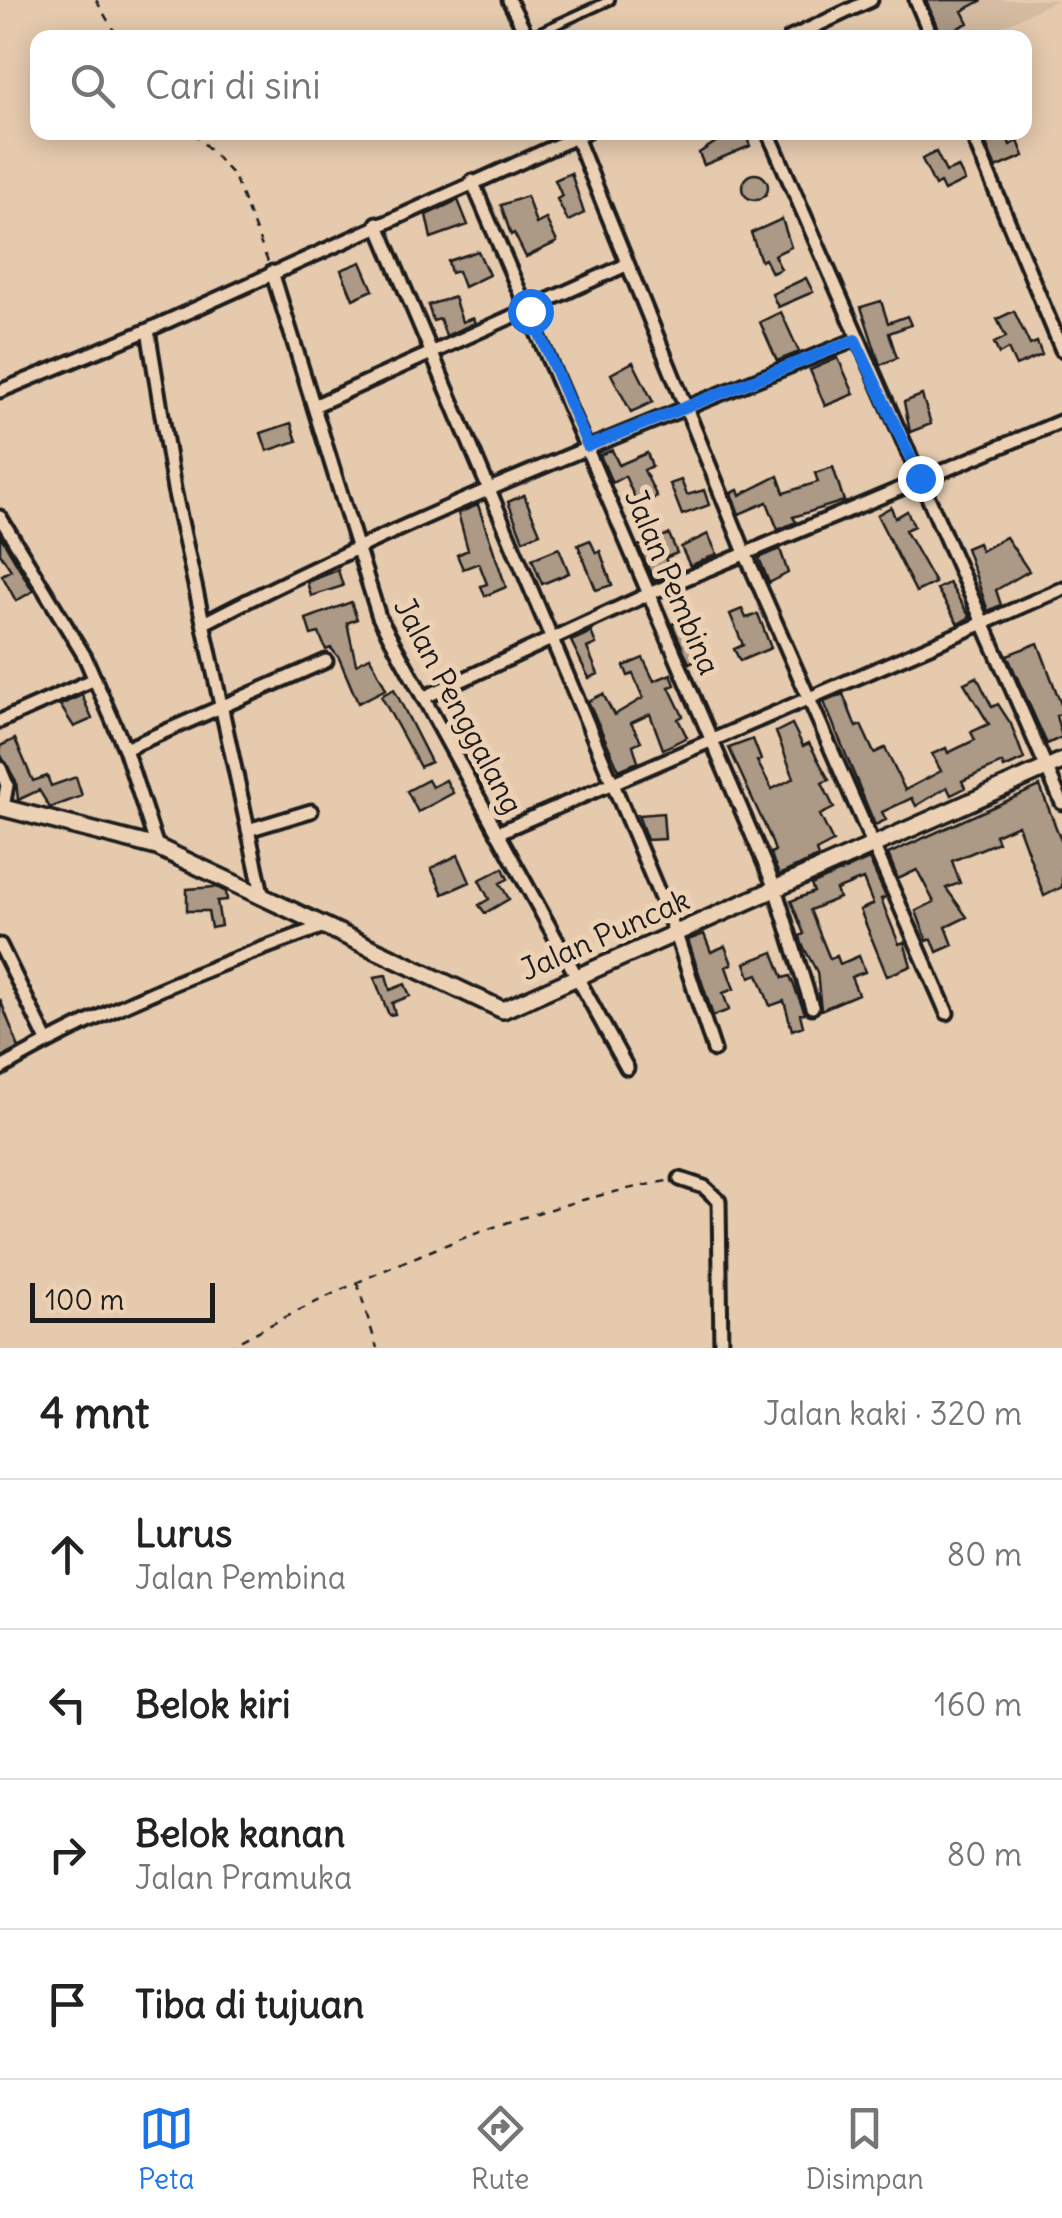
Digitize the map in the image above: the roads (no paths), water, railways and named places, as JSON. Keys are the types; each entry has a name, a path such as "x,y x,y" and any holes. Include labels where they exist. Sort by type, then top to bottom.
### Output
{"street":[{"path":"508,0 524,30"},
{"path":"807,30 871,0"},
{"path":"916,0 929,30"},
{"path":"0,391 148,330 565,140"},
{"path":"581,140 684,409 947,1013"},
{"path":"771,140 855,340 920,478 980,626 1055,764 1062,802"},
{"path":"975,140 1062,350"},
{"name":"Jalan Pembina","path":"472,181 775,888 812,1007"},
{"path":"377,223 676,934 714,1050"},
{"path":"316,405 626,265"},
{"name":"Jalan Penggalang","path":"272,272 379,617 627,1068"},
{"path":"148,330 174,489 263,898"},
{"path":"206,622 355,546 588,446 855,340"},
{"path":"424,698 550,636 1062,420"},
{"path":"0,516 58,607 95,679 158,847"},
{"path":"497,833 810,694 1062,589"},
{"path":"124,749 326,661"},
{"path":"0,720 95,679"},
{"name":"Jalan Puncak","path":"1,807 158,847 498,1009 509,1009 1055,764"},
{"path":"0,768 7,785 1,807"},
{"path":"248,830 311,810"},
{"path":"0,1069 47,1041 186,979 324,926"},
{"path":"0,945 47,1041"},
{"path":"680,1179 704,1186 720,1200 721,1348"}],"lane":[{"path":"544,30 610,0"}]}
